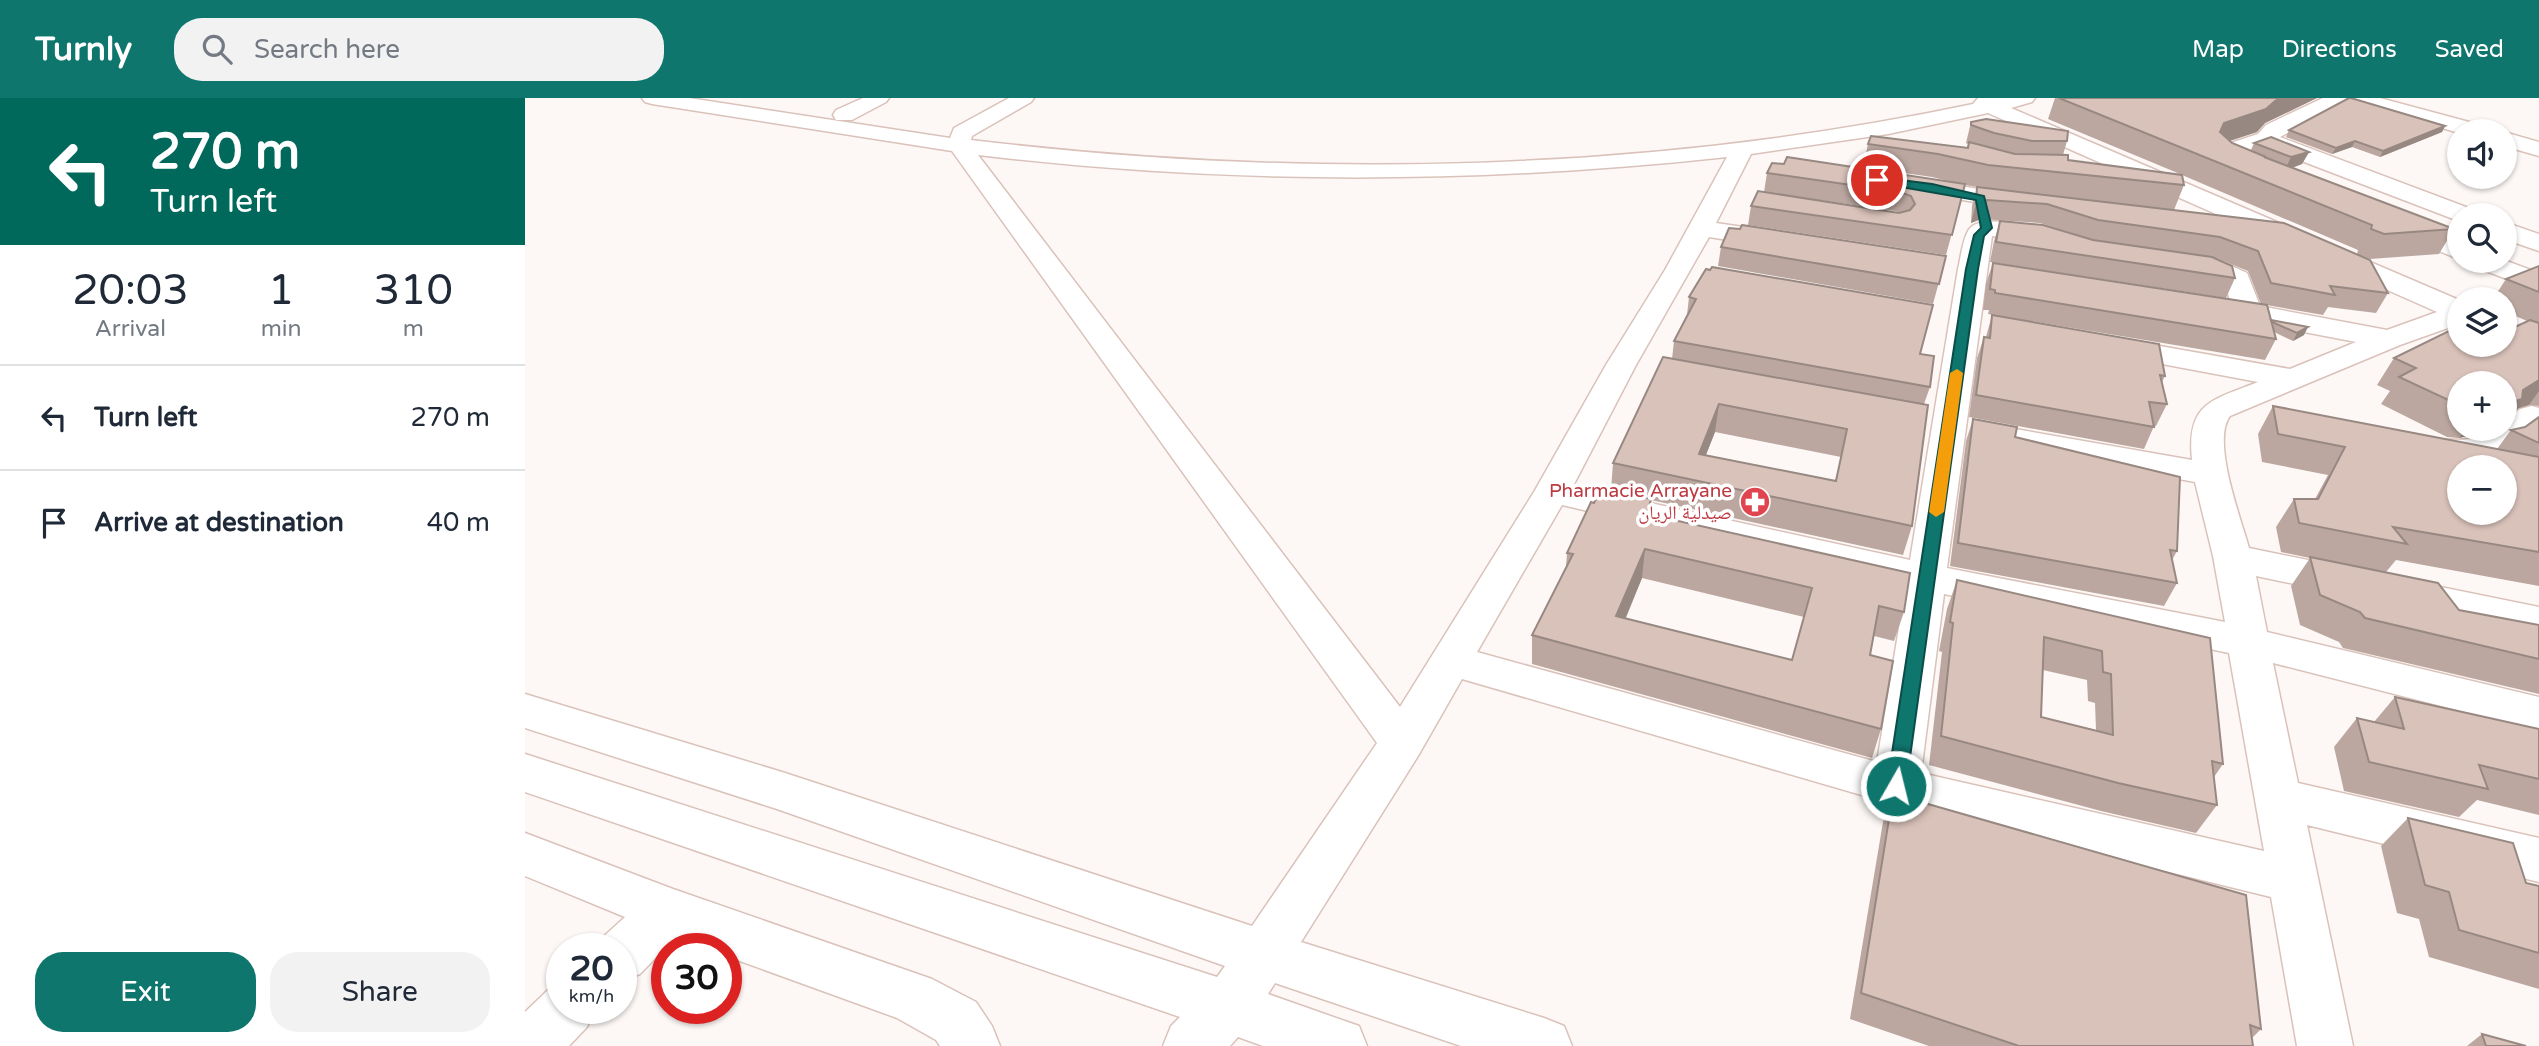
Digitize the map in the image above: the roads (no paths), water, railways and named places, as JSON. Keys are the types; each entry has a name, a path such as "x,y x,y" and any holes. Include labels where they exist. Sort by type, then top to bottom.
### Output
{"street":[{"path":"652,98 923,139 1300,159 1442,158 1590,151 1729,138 1850,122 1963,98"},
{"path":"733,98 844,114 961,139 1147,164 1236,170 1340,171 1528,167 1753,147 1908,123 1980,102 2025,98"},
{"path":"844,114 879,98"},
{"path":"961,139 1024,98"},
{"path":"2271,176 2223,153 2266,139 2274,130 2339,98"},
{"path":"2357,98 2447,123"},
{"path":"1980,102 2447,307"},
{"path":"1908,123 1943,144"},
{"path":"961,139 1402,743"},
{"path":"2266,139 2447,208"},
{"path":"2517,143 2539,149"},
{"path":"1753,147 1791,162"},
{"path":"1191,1046 1229,1007 1261,954 1402,743 1552,492 1693,273 1700,228 1732,197 1753,147"},
{"path":"2078,169 2118,163"},
{"path":"1890,182 1981,198 2055,207"},
{"path":"1981,198 1987,228"},
{"path":"2371,216 2447,246"},
{"path":"2198,223 2278,232"},
{"path":"1700,228 1807,244"},
{"path":"1896,786 1927,576 1935,424 1964,320 1979,235 1987,228 2040,234 2069,245"},
{"path":"2517,235 2539,243"},
{"path":"2163,260 2211,267 2235,277 2240,284 2247,312"},
{"path":"2514,273 2539,283"},
{"path":"2192,303 2389,339"},
{"path":"2325,1046 2233,558 2212,474 2207,440 2208,424 2215,412 2260,409 2294,379 2447,317"},
{"path":"2088,342 2294,379"},
{"path":"2406,446 2477,450 2490,446 2532,416"},
{"path":"1935,424 2212,474"},
{"path":"1552,492 1927,576 2248,642 2539,714"},
{"path":"2233,558 2539,621"},
{"path":"1453,661 1896,786 2294,880"},
{"path":"525,711 782,791 1261,954 1544,1046"},
{"path":"525,772 1229,1007 1317,1042"},
{"path":"2278,798 2539,860"},
{"path":"525,854 668,911 913,998 956,1021 972,1046"},
{"path":"637,941 668,911"},
{"path":"530,1046 553,1024"}],"place":[{"name":"Pharmacie Arrayane صيدلية الريان","path":"1755,502"}]}
